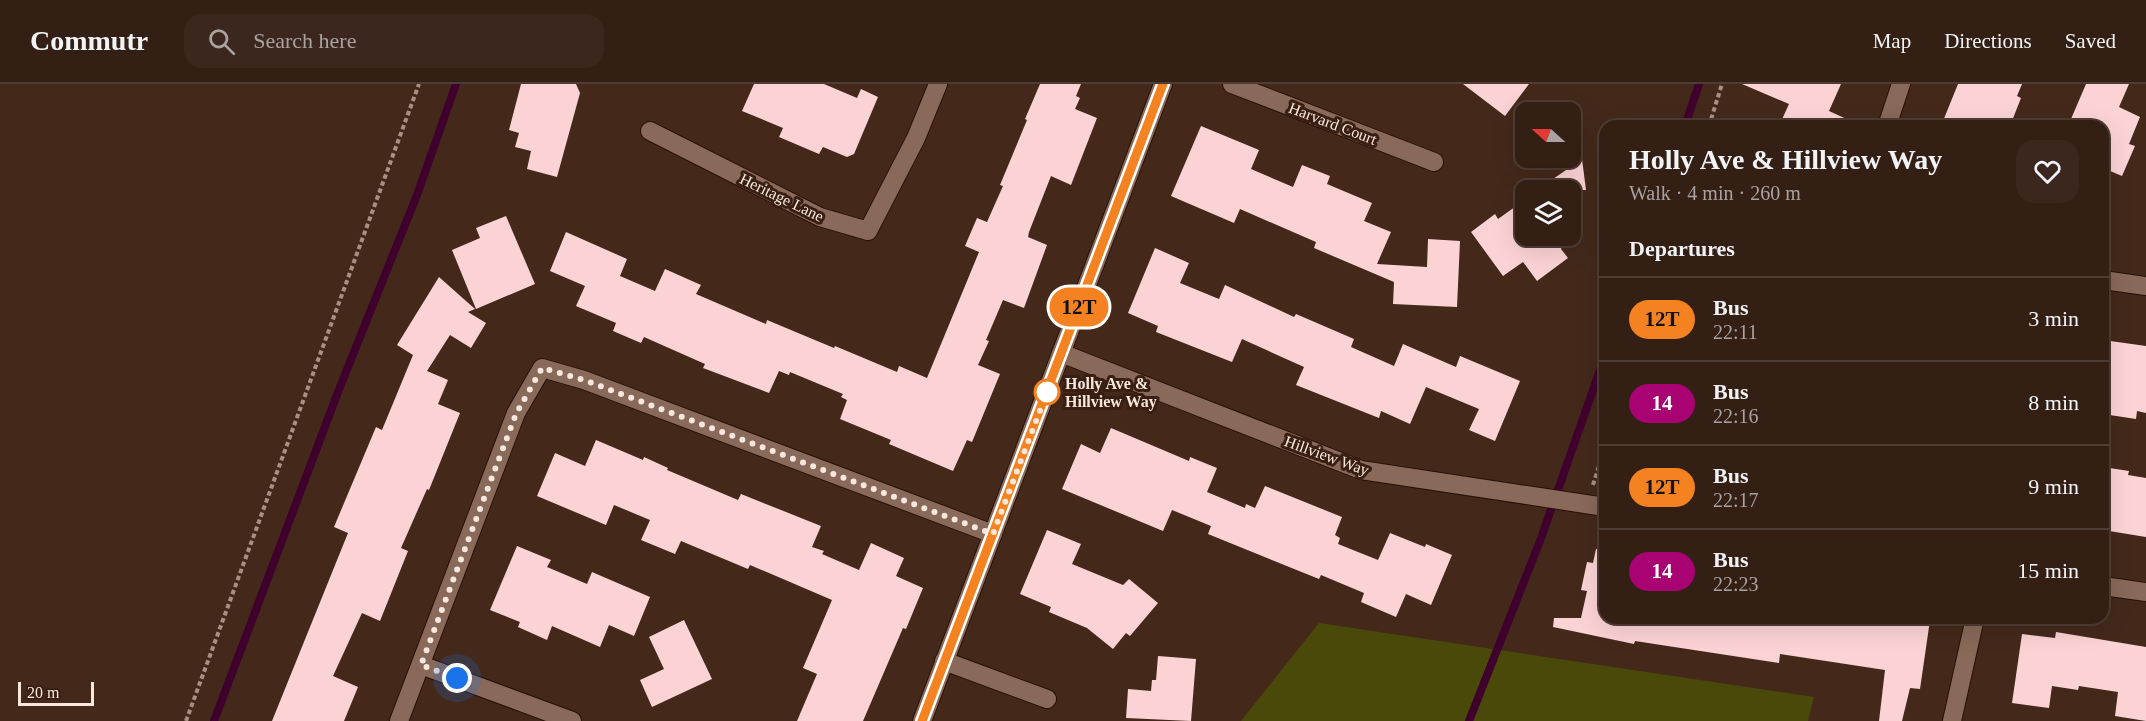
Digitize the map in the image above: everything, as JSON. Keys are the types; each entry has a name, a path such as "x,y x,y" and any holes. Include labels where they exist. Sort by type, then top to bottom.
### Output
{"street":[{"name":"Heritage Lane","path":"650,131 820,217 868,231 916,138 938,84"},
{"path":"922,721 1163,84"},
{"name":"Harvard Court","path":"1232,84 1434,162"},
{"path":"1889,120 1901,84"},
{"path":"2109,280 2145,282"},
{"name":"Hillview Way","path":"1061,353 1361,470 1599,506"},
{"path":"399,721 516,414 542,368 584,380 993,534"},
{"path":"2109,587 2146,592"},
{"path":"1952,721 1975,624"},
{"path":"944,661 1047,699"},
{"path":"421,665 572,721"}],"path":[{"path":"186,721 419,84"},
{"path":"1711,120 1722,84"},
{"path":"1581,503 1594,483 1599,467"}],"shaded area":[{"path":"1319,623 1814,697 1808,721 1241,721"}],"building":[{"path":"521,84 576,84 580,93 557,177 527,169 531,151 515,147 519,133 509,130"},
{"path":"754,84 824,84 857,98 861,89 878,97 854,154 847,157 823,147 819,154 779,137 783,128 742,111"},
{"path":"1040,84 1081,84 1076,96 1080,98 1075,109 1097,118 1071,185 1051,176 1028,237 1047,245 1024,308 1003,300 986,340 989,341 978,365 1000,374 972,442 967,440 953,471 889,444 891,440 840,419 847,400 841,397 843,394 790,372 789,375 779,371 769,393 703,368 705,364 644,337 641,343 613,331 616,323 576,306 585,286 550,271 566,232 627,259 620,276 655,291 665,269 701,285 696,294 766,324 767,320 897,372 899,366 927,378 979,252 965,246 977,218 987,222 1003,186 1000,185"},
{"path":"1463,84 1529,84 1505,116"},
{"path":"1742,84 1841,84 1829,111 1849,120 1782,120 1789,104"},
{"path":"1958,84 2022,84 2017,96 2021,98 2012,120 1943,120"},
{"path":"2086,84 2129,84 2119,107 2140,117 2129,144 2135,146 2122,176 2109,171 2109,120 2071,120"},
{"path":"1201,126 1259,150 1251,169 1293,187 1302,165 1330,176 1327,184 1372,203 1364,221 1391,232 1377,264 1427,267 1428,239 1460,241 1457,307 1393,304 1394,282 1314,248 1316,242 1240,209 1234,223 1171,196"},
{"path":"1581,160 1586,190 1581,190 1581,180 1552,180 1569,168 1581,168"},
{"path":"1515,207 1515,246 1562,246 1561,249 1568,258 1537,281 1523,262 1503,276 1471,232 1495,214 1498,219"},
{"path":"506,216 535,284 476,309 452,250 480,238 476,228"},
{"path":"1155,248 1189,263 1180,283 1219,299 1225,285 1294,317 1296,314 1354,339 1351,347 1394,366 1403,344 1456,367 1460,356 1520,381 1495,441 1469,430 1479,409 1426,387 1410,424 1381,411 1379,418 1296,385 1304,367 1242,339 1232,362 1156,332 1158,326 1128,313"},
{"path":"439,277 475,309 468,312 486,323 471,348 450,335 427,371 448,380 438,404 460,413 429,490 427,489 401,548 408,551 380,621 362,613 333,676 358,687 344,721 272,721 348,533 334,527 376,427 382,430 413,355 397,345"},
{"path":"2109,341 2146,346 2146,413 2137,411 2136,419 2109,415"},
{"path":"1111,428 1189,461 1190,457 1217,468 1207,492 1245,508 1246,504 1255,508 1265,486 1342,517 1335,535 1340,538 1338,544 1378,560 1390,533 1452,555 1431,605 1406,594 1396,617 1361,602 1364,593 1321,575 1319,579 1208,534 1211,526 1172,510 1163,531 1062,489 1081,444 1100,453"},
{"path":"596,440 643,460 644,457 668,468 667,470 738,500 741,494 821,526 812,547 824,551 822,554 859,570 871,543 904,558 896,576 923,588 863,721 797,721 817,674 803,668 832,600 750,565 748,569 681,541 675,554 641,540 650,520 614,505 606,525 537,496 555,453 585,466"},
{"path":"2109,468 2129,471 2128,475 2146,478 2146,537 2109,531"},
{"path":"1047,530 1081,544 1072,564 1123,585 1129,579 1158,603 1130,636 1126,633 1113,649 1087,628 1049,612 1051,607 1020,594"},
{"path":"517,546 551,560 547,567 587,584 592,572 650,597 634,636 609,625 600,647 552,626 547,640 518,627 520,622 490,610"},
{"path":"1596,549 1599,549 1599,624 1929,624 1920,689 1910,688 1902,721 1879,721 1885,670 1780,654 1779,663 1635,641 1634,644 1553,627 1554,618 1581,618 1587,591 1581,590 1587,562 1593,563"},
{"path":"684,620 712,679 652,707 640,680 664,669 649,637"},
{"path":"2056,632 2146,647 2146,721 2115,716 2118,692 2079,686 2078,690 2052,686 2049,708 2012,703 2022,634 2055,638"},
{"path":"1158,656 1196,659 1191,721 1126,718 1128,689 1151,691 1152,680 1156,680"}],"waterway":[{"path":"214,721 338,392 417,195 456,84"},
{"path":"1687,120 1699,84"},
{"path":"1469,721 1540,541 1599,373"}],"bus line":[{"name":"12T","path":"922,721 1163,84"}],"place":[{"name":"Holly Ave & Hillview Way","path":"1047,392"}],"route":[{"path":"457,678 421,665 516,414 542,368 584,380 993,534 1049,387 1047,392"}]}
